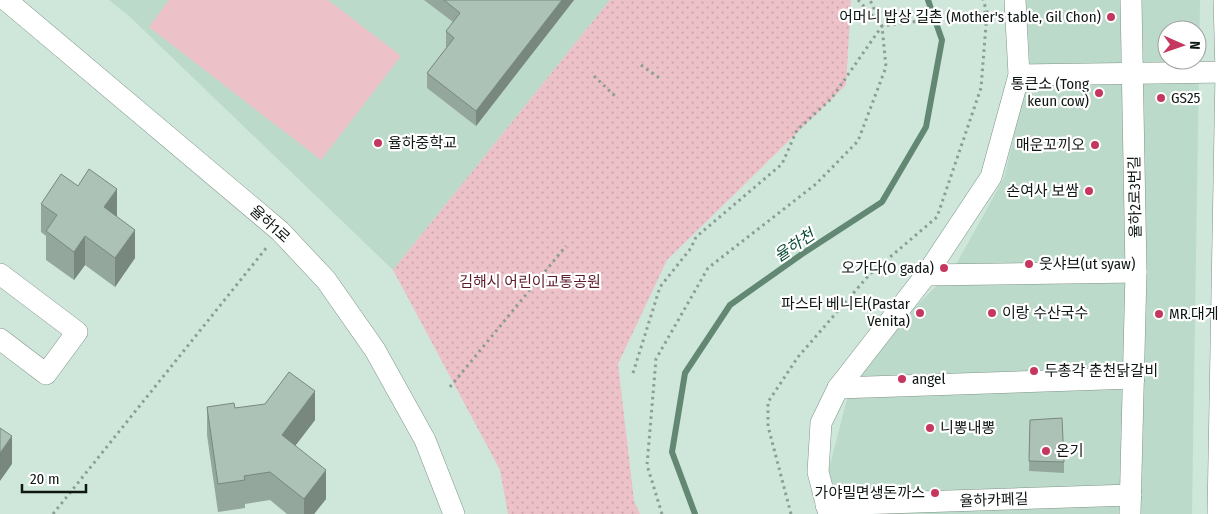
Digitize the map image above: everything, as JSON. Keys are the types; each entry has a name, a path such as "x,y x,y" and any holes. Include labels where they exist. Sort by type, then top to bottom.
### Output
{"street":[{"name":"율하1로","path":"6,0 280,231 326,280 375,350 425,440 454,514"},
{"name":"율하카페길","path":"1016,0 1019,75 991,177 926,275 838,388 821,423 818,472 828,510 1131,504"},
{"name":"율하2로3번길","path":"1131,0 1136,272 1131,504"},
{"path":"1218,514 1227,72 1224,0"},
{"path":"1019,75 1227,72"},
{"path":"926,275 1136,272"},
{"path":"0,274 77,332 46,374 0,339"},
{"path":"838,388 1134,378"}],"path":[{"path":"858,0 882,26"},
{"path":"662,514 647,465 656,359 708,268 816,184 858,141 886,67 882,26 870,0"},
{"path":"791,514 768,426 768,402 798,357 869,275 937,217 981,88 987,12 982,0"},
{"path":"634,373 660,288 691,248 696,238 782,164 797,130 831,99 882,26 987,12"},
{"path":"641,65 662,80"},
{"path":"594,76 616,97"},
{"path":"53,514 280,231"},
{"path":"450,387 566,246"}],"shaded area":[{"name":"율하중학교","path":"109,0 610,0 393,270 129,16"},
{"path":"1026,0 1200,0 1200,20 1157,20 1157,70 1199,70 1192,514 841,514 828,473 855,368 954,268 1004,178 1030,68"}],"green space":[{"path":"169,0 328,0 401,56 321,160 149,27"},
{"name":"김해시 어린이교통공원","path":"610,0 851,0 846,85 667,260 618,364 634,501 640,514 508,514 500,470 393,270"}],"building":[{"path":"444,0 562,0 476,111 427,73 454,38 446,31 460,13"},
{"path":"89,169 117,189 104,207 135,230 115,258 85,236 74,252 46,231 57,215 41,204 61,174 78,186"},
{"path":"289,372 315,391 282,435 326,470 304,499 270,472 244,476 245,480 218,484 207,407 234,403 235,408 265,404"},
{"name":"온기","path":"1062,418 1064,462 1029,461 1030,420"},
{"path":"0,428 12,436 0,453"}],"waterway":[{"name":"율하천","path":"695,514 672,452 685,373 730,305 802,254 882,202 926,127 942,40 928,0"}],"place":[{"name":"어머니 밥상 길촌 (Mother's table, Gil Chon)","path":"1111,17"},
{"name":"통큰소 (Tong keun cow)","path":"1099,93"},
{"name":"GS25","path":"1161,98"},
{"name":"율하중학교","path":"378,143"},
{"name":"매운꼬끼오","path":"1095,145"},
{"name":"손여사 보쌈","path":"1089,191"},
{"name":"웃샤브(ut syaw)","path":"1029,264"},
{"name":"오가다(O gada)","path":"944,268"},
{"name":"파스타 베니타(Pastar Venita)","path":"920,313"},
{"name":"이랑 수산국수","path":"992,313"},
{"name":"MR.대게","path":"1159,314"},
{"name":"두총각 춘천닭갈비","path":"1034,371"},
{"name":"angel","path":"902,379"},
{"name":"니뽕내뽕","path":"930,428"},
{"name":"온기","path":"1046,451"},
{"name":"가야밀면생돈까스","path":"935,493"}]}
